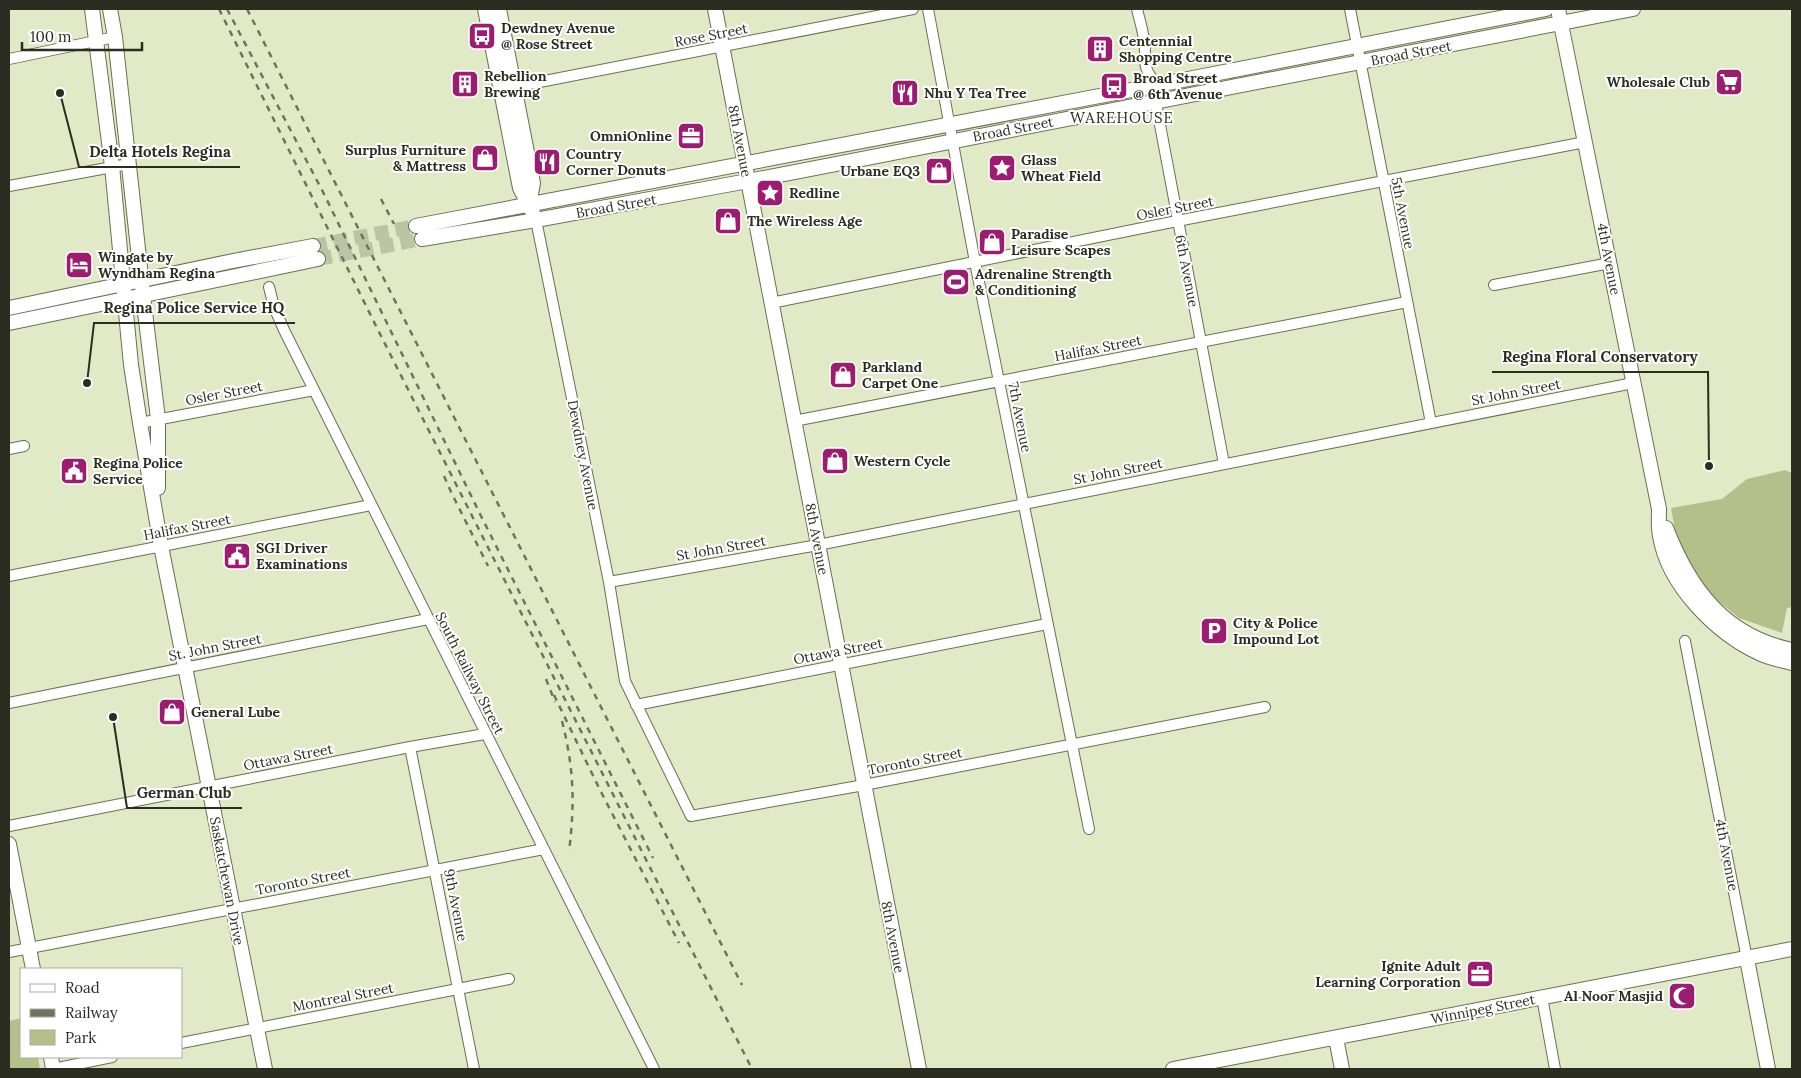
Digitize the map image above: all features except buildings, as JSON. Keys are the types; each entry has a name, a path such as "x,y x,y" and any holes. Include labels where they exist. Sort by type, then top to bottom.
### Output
{"main road":[{"name":"Saskatchewan Drive","path":"92,9 112,166 131,365 140,423 161,546 265,1069"},
{"name":"Saskatchewan Drive","path":"110,9 115,37 158,419 161,546"},
{"name":"Dewdney Avenue","path":"485,9 520,188 536,220"},
{"path":"499,9 533,183 529,205"},
{"name":"8th Avenue","path":"715,9 919,1069"},
{"name":"Broad Street","path":"1546,9 1357,47 1151,82 949,125 529,205 419,233 536,220 748,182 1633,9"},
{"name":"4th Avenue","path":"1558,9 1658,509"},
{"path":"9,308 141,280 316,253 143,296 9,323"},
{"path":"1658,509 1681,565 1698,590 1720,614 1737,628 1758,640 1792,650"},
{"path":"1658,509 1660,536 1667,559 1687,593 1709,620 1736,641 1760,654 1792,663"},
{"path":"9,844 33,968"},
{"name":"Winnipeg Street","path":"1173,1069 1792,949"},
{"name":"4th Avenue","path":"1747,959 1768,1069"},
{"path":"1336,1038 1342,1069"}],"street":[{"name":"Rose Street","path":"514,87 913,9"},
{"name":"7th Avenue","path":"928,9 975,262 1046,624 1089,829"},
{"name":"6th Avenue","path":"1137,9 1145,50 1150,58 1153,71 1151,82 1224,464"},
{"name":"5th Avenue","path":"1350,9 1431,423"},
{"path":"9,59 115,37"},
{"name":"Osler Street","path":"771,303 1585,142"},
{"path":"9,186 129,164"},
{"name":"Dewdney Avenue","path":"536,220 608,582 625,681 636,705"},
{"path":"1494,285 1610,263"},
{"name":"South Railway Street","path":"269,286 274,307 284,330 654,1069"},
{"name":"Halifax Street","path":"794,421 1407,302"},
{"name":"St John Street","path":"608,582 818,545 1633,383"},
{"name":"Osler Street","path":"140,423 314,390"},
{"path":"9,449 24,446"},
{"name":"Halifax Street","path":"9,576 371,505"},
{"name":"St. John Street","path":"9,703 428,620"},
{"name":"Ottawa Street","path":"636,705 1046,624"},
{"name":"4th Avenue","path":"1685,641 1747,959"},
{"name":"Toronto Street","path":"636,705 691,816 864,785 1265,707"},
{"name":"Ottawa Street","path":"9,826 485,734"},
{"name":"9th Avenue","path":"410,747 474,1069"},
{"name":"Toronto Street","path":"9,952 544,849"},
{"name":"Montreal Street","path":"182,1042 509,979"},
{"path":"1542,997 1556,1069"},
{"path":"53,1069 107,1058"}],"green space":[{"path":"1785,470 1792,473 1792,607 1787,608 1782,633 1739,618 1713,597 1690,565 1676,536 1671,508 1722,499 1747,479"},
{"path":"20,1018 20,1058 38,1058 40,1069 9,1069 9,1021"}],"tunnel":[{"path":"313,246 416,226"},
{"path":"318,259 422,239"}],"railway":[{"path":"219,9 381,336 752,1069"},
{"path":"227,9 324,194 480,514 653,858"},
{"path":"247,9 742,985"},
{"path":"381,199 394,224"},
{"path":"444,476 488,566"},
{"path":"546,679 555,702"},
{"path":"554,695 600,790 679,943"},
{"path":"562,721 569,755 573,801 569,852"}],"place":[{"name":"Dewdney Avenue @ Rose Street","path":"482,36"},
{"name":"Centennial Shopping Centre","path":"1100,49"},
{"name":"Wholesale Club","path":"1729,82"},
{"name":"Rebellion Brewing","path":"465,84"},
{"name":"Broad Street @ 6th Avenue","path":"1114,86"},
{"name":"Delta Hotels Regina","path":"60,93"},
{"name":"Nhu Y Tea Tree","path":"905,93"},
{"name":"OmniOnline","path":"691,136"},
{"name":"Surplus Furniture & Mattress","path":"485,158"},
{"name":"Country Corner Donuts","path":"547,162"},
{"name":"Glass Wheat Field","path":"1002,168"},
{"name":"Urbane EQ3","path":"939,171"},
{"name":"Redline","path":"770,193"},
{"name":"The Wireless Age","path":"728,221"},
{"name":"Paradise Leisure Scapes","path":"992,242"},
{"name":"Wingate by Wyndham Regina","path":"79,265"},
{"name":"Adrenaline Strength & Conditioning","path":"956,282"},
{"name":"Parkland Carpet One","path":"843,375"},
{"name":"Regina Police Service HQ","path":"87,383"},
{"name":"Western Cycle","path":"835,461"},
{"name":"Regina Floral Conservatory","path":"1709,466"},
{"name":"Regina Police Service","path":"74,471"},
{"name":"SGI Driver Examinations","path":"237,556"},
{"name":"City & Police Impound Lot","path":"1214,631"},
{"name":"General Lube","path":"172,712"},
{"name":"German Club","path":"113,717"},
{"name":"Ignite Adult Learning Corporation","path":"1480,974"},
{"name":"Al Noor Masjid","path":"1682,996"}],"district":[{"name":"WAREHOUSE","path":"1122,118"}]}
